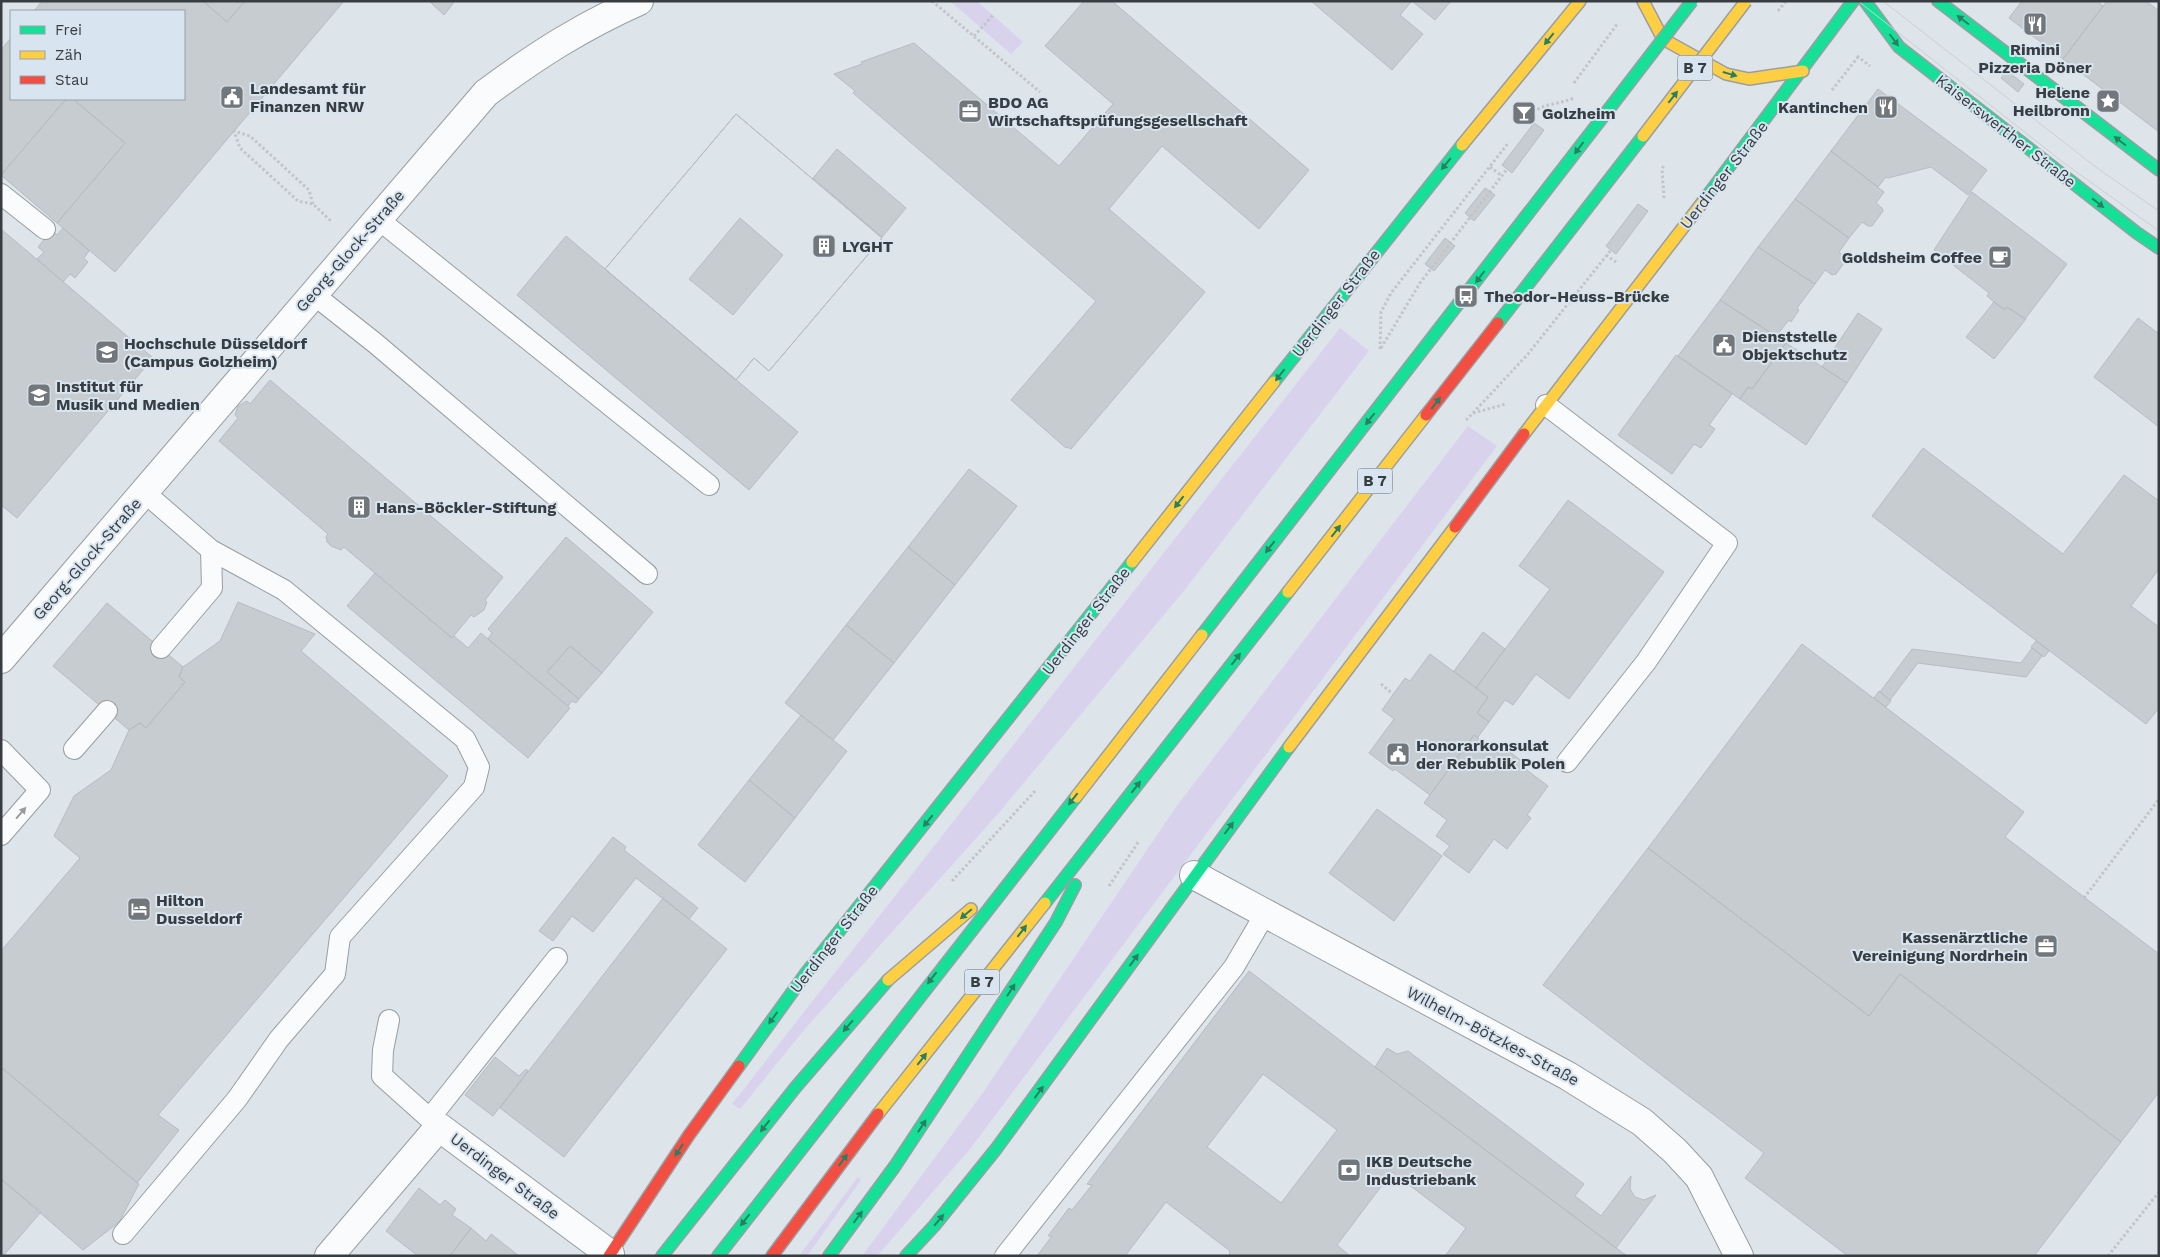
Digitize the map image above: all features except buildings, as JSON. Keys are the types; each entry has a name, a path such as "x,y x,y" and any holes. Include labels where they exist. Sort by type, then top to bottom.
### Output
{"main road":[{"name":"Uerdinger Straße","path":"609,1255 689,1135 806,973 1444,166 1580,1"},
{"path":"1643,1 1662,39 1726,74 1749,78 1803,71"},
{"name":"B 7","path":"718,1256 1454,311 1692,1"},
{"name":"B 7","path":"772,1256 859,1138 1106,826 1746,1"},
{"name":"Uerdinger Straße","path":"906,1256 934,1226 996,1149 1194,875 1546,405 1744,150 1853,1"},
{"name":"Kaiserswerther Straße","path":"1865,1 1899,47 1912,58 2137,234 2159,248"},
{"path":"1938,1 2159,170"},
{"path":"829,1256 895,1166 1056,922 1106,826"},
{"path":"662,1256 795,1088 886,982 1016,871"}],"street":[{"name":"Georg-Glock-Straße","path":"1,659 486,93 545,51 596,21 639,1"},
{"name":"Wilhelm-Bötzkes-Straße","path":"1194,875 1568,1076 1642,1122 1675,1151 1699,1178 1739,1256"},
{"name":"Uerdinger Straße","path":"329,1256 434,1123 609,1255"}],"lane":[{"path":"3,196 45,229"},
{"path":"378,219 709,486"},
{"path":"313,294 375,343 647,574"},
{"path":"1546,405 1727,543 1646,662 1567,762"},
{"path":"123,1234 237,1100 279,1039 335,974 340,937 474,787 479,767 465,739 284,590 212,550 144,492"},
{"path":"161,648 212,588 212,550"},
{"path":"74,749 107,711"},
{"path":"1,750 40,790 1,835"},
{"path":"1005,1256 1234,967 1265,914"},
{"path":"389,1020 383,1050 382,1076 434,1123 557,958"}],"path":[{"path":"932,1 1040,92"},
{"path":"974,36 993,15"},
{"path":"1574,83 1620,22"},
{"path":"1852,53 1876,71"},
{"path":"1829,93 1858,57"},
{"path":"1533,112 1551,103 1565,102 1577,97 1580,93"},
{"path":"313,204 309,190 250,136 234,131 240,148 298,201 313,204 357,244"},
{"path":"1381,348 1380,312 1391,293 1514,136"},
{"path":"1490,167 1502,176"},
{"path":"1376,354 1420,283 1507,169"},
{"path":"1473,413 1528,354 1611,250"},
{"path":"1606,255 1619,264"},
{"path":"1375,691 1386,676"},
{"path":"1380,684 1393,694"},
{"path":"951,882 1037,790"},
{"path":"2084,898 2159,799"},
{"path":"1103,893 1142,836"},
{"path":"2108,1256 2159,1192"}],"shaded area":[{"path":"950,1 977,1 1023,42 1011,54"},
{"path":"1340,328 1369,351 1183,592 996,816 804,1030 740,1109 732,1104"},
{"path":"1468,426 1497,446 970,1149 877,1256 862,1256 982,1094 1176,807"},
{"path":"858,1177 861,1180 807,1256 799,1256"}],"tram line":[{"path":"1858,1 2064,163 2159,231"},
{"path":"1883,1 2097,168 2159,211"}],"traffic: fast":[{"path":"1609,109 1692,1"},
{"path":"1702,203 1853,1"},
{"path":"1865,1 1899,47 2137,233 2159,248"},
{"path":"1938,1 2159,170"},
{"path":"1202,635 1609,109"},
{"path":"1498,323 1643,136"},
{"path":"1274,382 1462,145"},
{"path":"739,1066 806,973 1132,562"},
{"path":"1045,903 1288,592"},
{"path":"906,1256 934,1226 996,1149 1289,747"},
{"path":"718,1256 1076,797"},
{"path":"829,1256 895,1166 1056,922 1075,885"},
{"path":"662,1256 795,1088 888,980"}],"traffic: slow":[{"path":"1462,145 1580,1"},
{"path":"1643,1 1663,39 1726,74 1749,79 1803,71"},
{"path":"1643,136 1746,1"},
{"path":"1524,434 1702,203"},
{"path":"1132,562 1274,382"},
{"path":"1288,592 1426,415"},
{"path":"1289,747 1455,527"},
{"path":"1076,797 1202,635"},
{"path":"878,1114 1045,903"},
{"path":"888,980 971,909"}],"traffic: jam":[{"path":"1426,415 1498,323"},
{"path":"1455,527 1524,434"},
{"path":"609,1256 689,1135 739,1066"},
{"path":"772,1256 878,1114"}],"place":[{"name":"Rimini Pizzeria Döner","path":"2035,24"},
{"name":"Landesamt für Finanzen NRW","path":"232,97"},
{"name":"Helene Heilbronn","path":"2108,101"},
{"name":"Kantinchen","path":"1886,107"},
{"name":"BDO AG Wirtschaftsprüfungsgesellschaft","path":"970,111"},
{"name":"Golzheim","path":"1524,113"},
{"name":"LYGHT","path":"824,246"},
{"name":"Goldsheim Coffee","path":"2000,257"},
{"name":"Theodor-Heuss-Brücke","path":"1466,296"},
{"name":"Dienststelle Objektschutz","path":"1724,345"},
{"name":"Hochschule Düsseldorf (Campus Golzheim)","path":"107,352"},
{"name":"Institut für Musik und Medien","path":"39,395"},
{"name":"Hans-Böckler-Stiftung","path":"359,507"},
{"name":"Honorarkonsulat der Rebublik Polen","path":"1398,754"},
{"name":"Hilton Dusseldorf","path":"139,909"},
{"name":"Kassenärztliche Vereinigung Nordrhein","path":"2046,946"},
{"name":"IKB Deutsche Industriebank","path":"1349,1170"}]}
